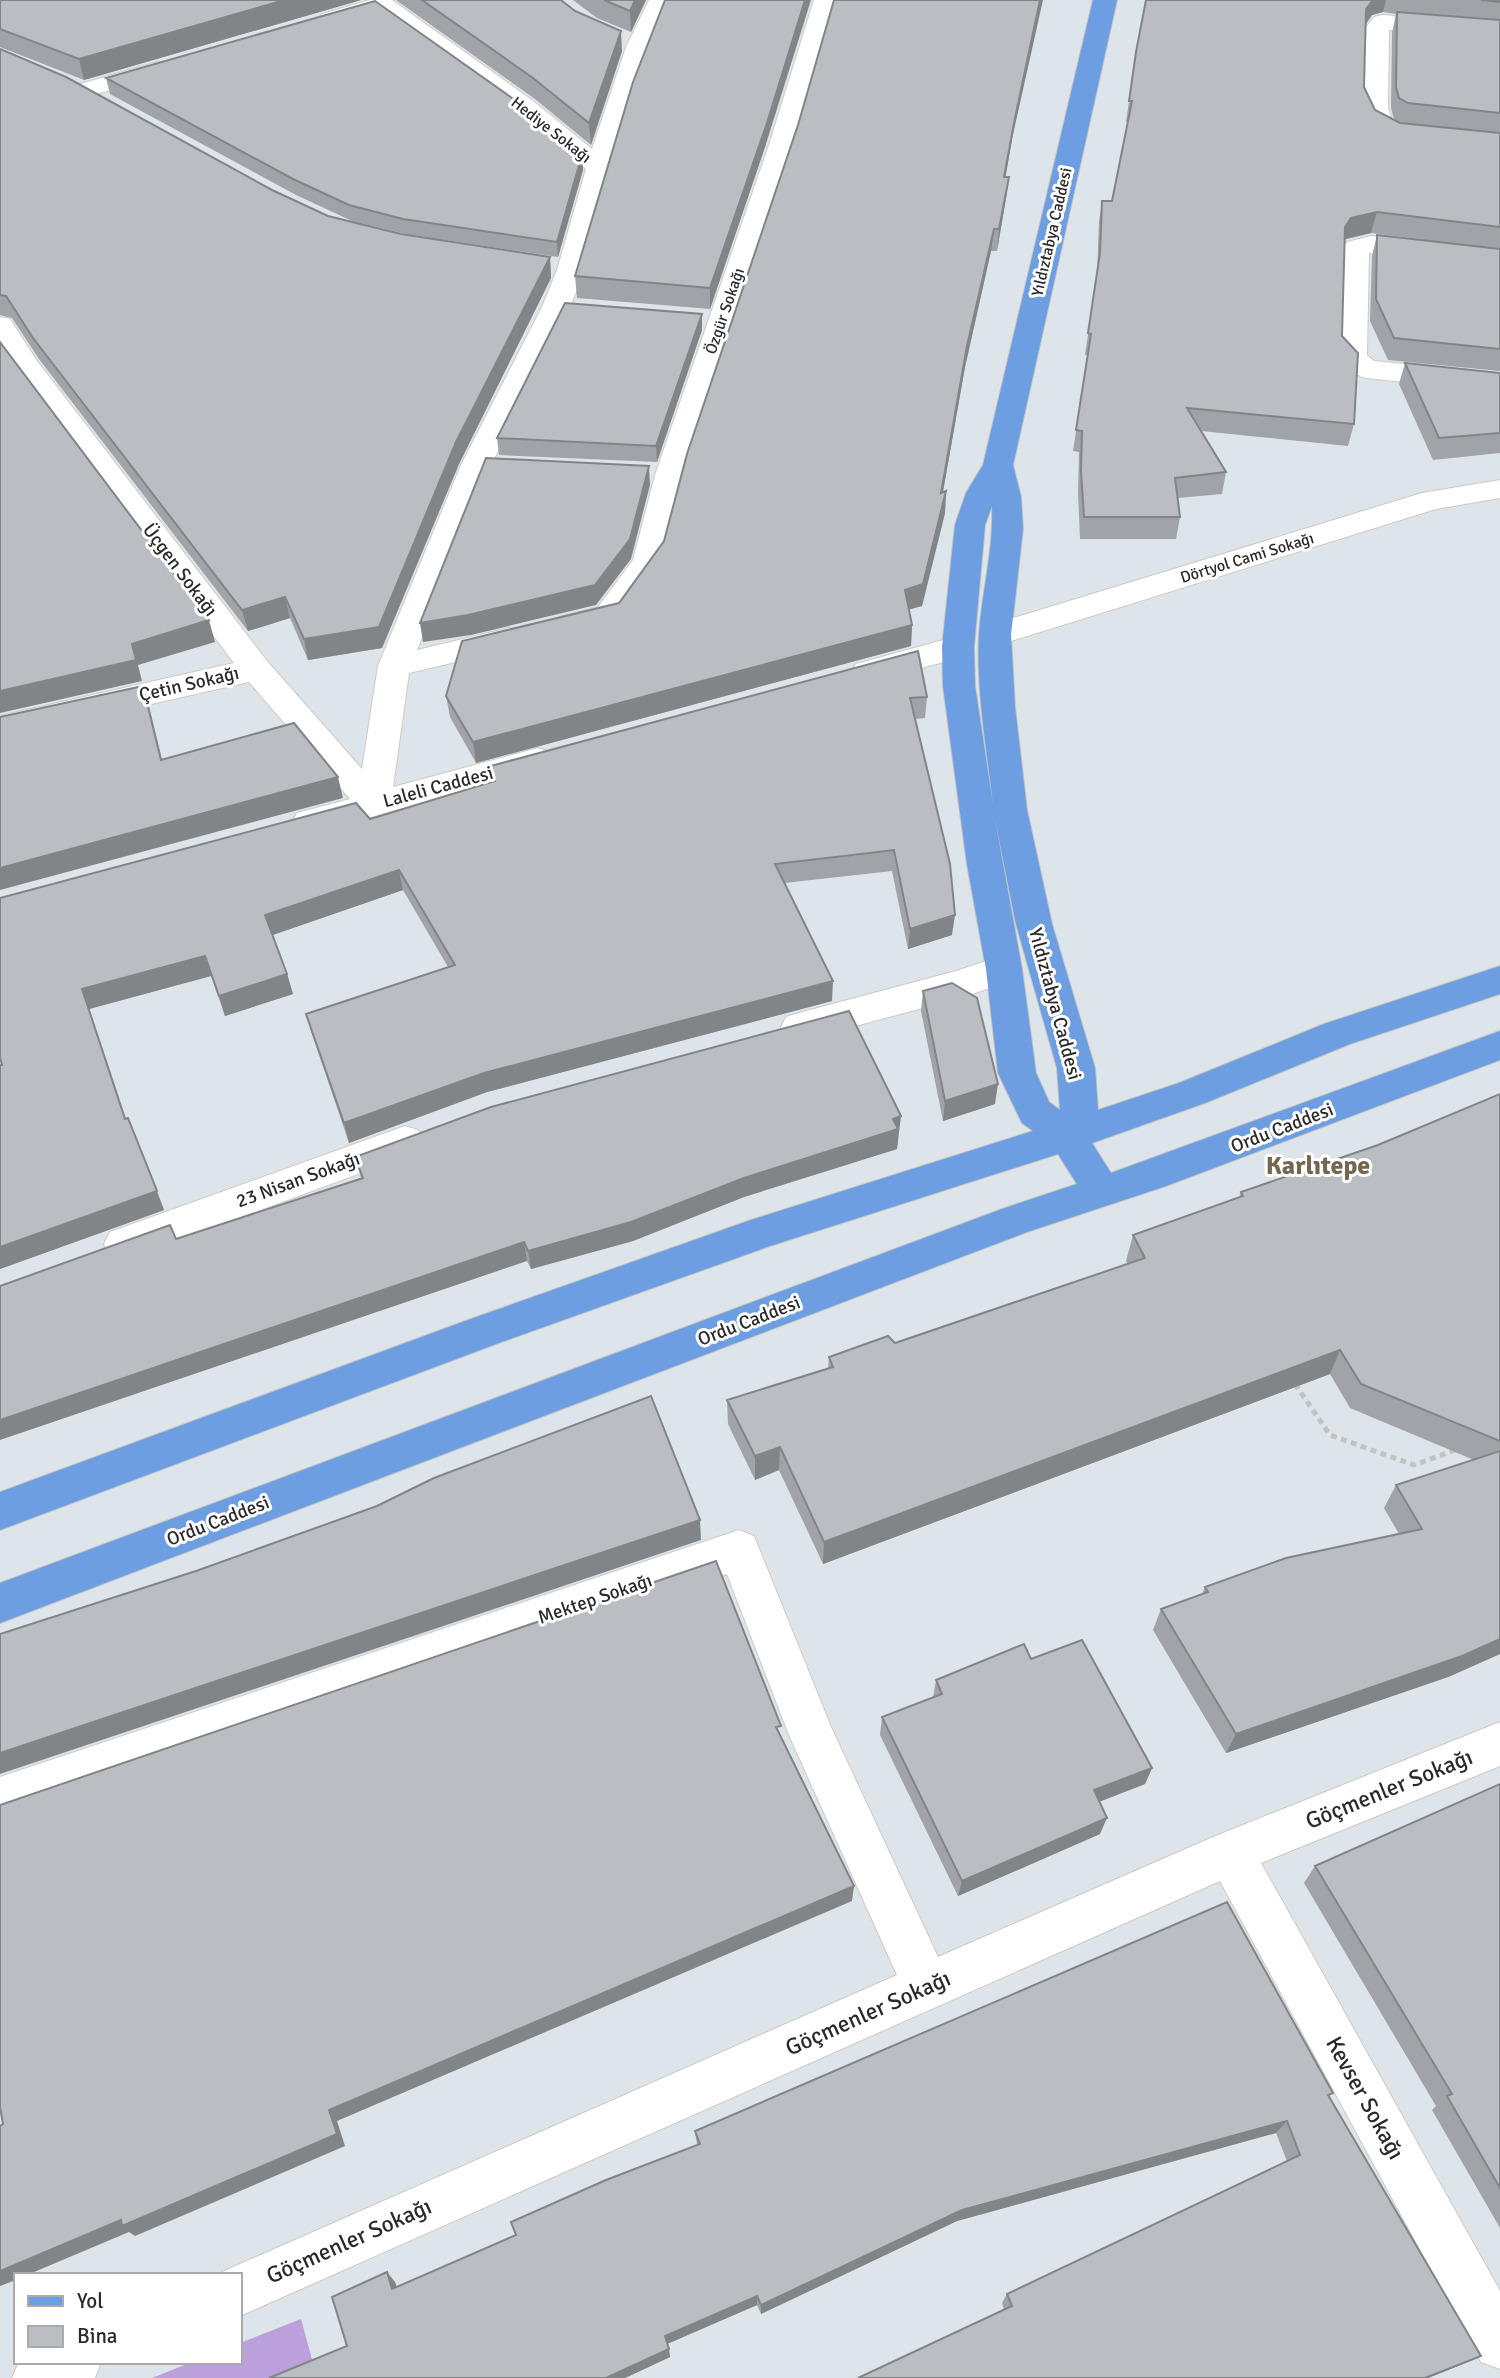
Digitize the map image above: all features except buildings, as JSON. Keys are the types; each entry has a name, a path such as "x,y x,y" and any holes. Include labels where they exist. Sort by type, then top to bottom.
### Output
{"main road":[{"name":"Yıldıztabya Caddesi","path":"998,465 1006,497 1008,529 995,635 999,707 1010,810 1034,924 1076,1068 1079,1110 1067,1136 1035,1112 1017,1073 1010,1034 1004,969 984,864 959,686 958,647 970,525 981,492 998,465 1105,0"},
{"path":"958,647 995,635"},
{"path":"0,1511 482,1332 765,1231 1067,1136 1192,1093 1230,1075 1337,1034 1500,980"},
{"name":"Ordu Caddesi","path":"0,1603 1016,1220 1224,1150 1500,1045"},
{"path":"1067,1136 1102,1192"}],"street":[{"path":"374,804 394,666 570,308 557,268 599,167 625,41 661,0"},
{"name":"Özgür Sokağı","path":"394,666 609,615 648,561 657,475 721,321 782,145 826,0"},
{"name":"Hediye Sokağı","path":"304,27 382,4 524,107 599,167"},
{"path":"1500,32 1383,22 1376,30 1375,108 1381,125 1395,134 1500,145"},
{"path":"116,110 71,86 187,61"},
{"path":"1500,260 1371,244 1356,248 1353,357 1366,369 1500,383"},
{"path":"693,319 721,321"},
{"name":"Üçgen Sokağı","path":"0,325 25,365 256,669 374,804"},
{"name":"Dörtyol Cami Sokağı","path":"995,635 1433,500 1500,489"},
{"path":"838,679 958,647"},
{"name":"Çetin Sokağı","path":"0,727 256,669"},
{"name":"Laleli Caddesi","path":"280,830 573,750"},
{"path":"771,1035 960,984 1004,969"},
{"name":"23 Nisan Sokağı","path":"90,1256 436,1129"},
{"name":"Mektep Sokağı","path":"0,1800 739,1550 811,1735 927,1987"},
{"name":"Göçmenler Sokağı","path":"242,2289 1230,1853 1500,1744"},
{"name":"Kevser Sokağı","path":"1230,1853 1500,2343"},
{"path":"39,2378 70,2364"}],"path":[{"path":"1292,1379 1331,1435 1414,1465 1463,1447"}],"shaded area":[{"path":"301,2319 317,2378 152,2378 187,2364 242,2364 242,2342"}],"district":[{"name":"Karlıtepe","path":"1318,1166"}]}
